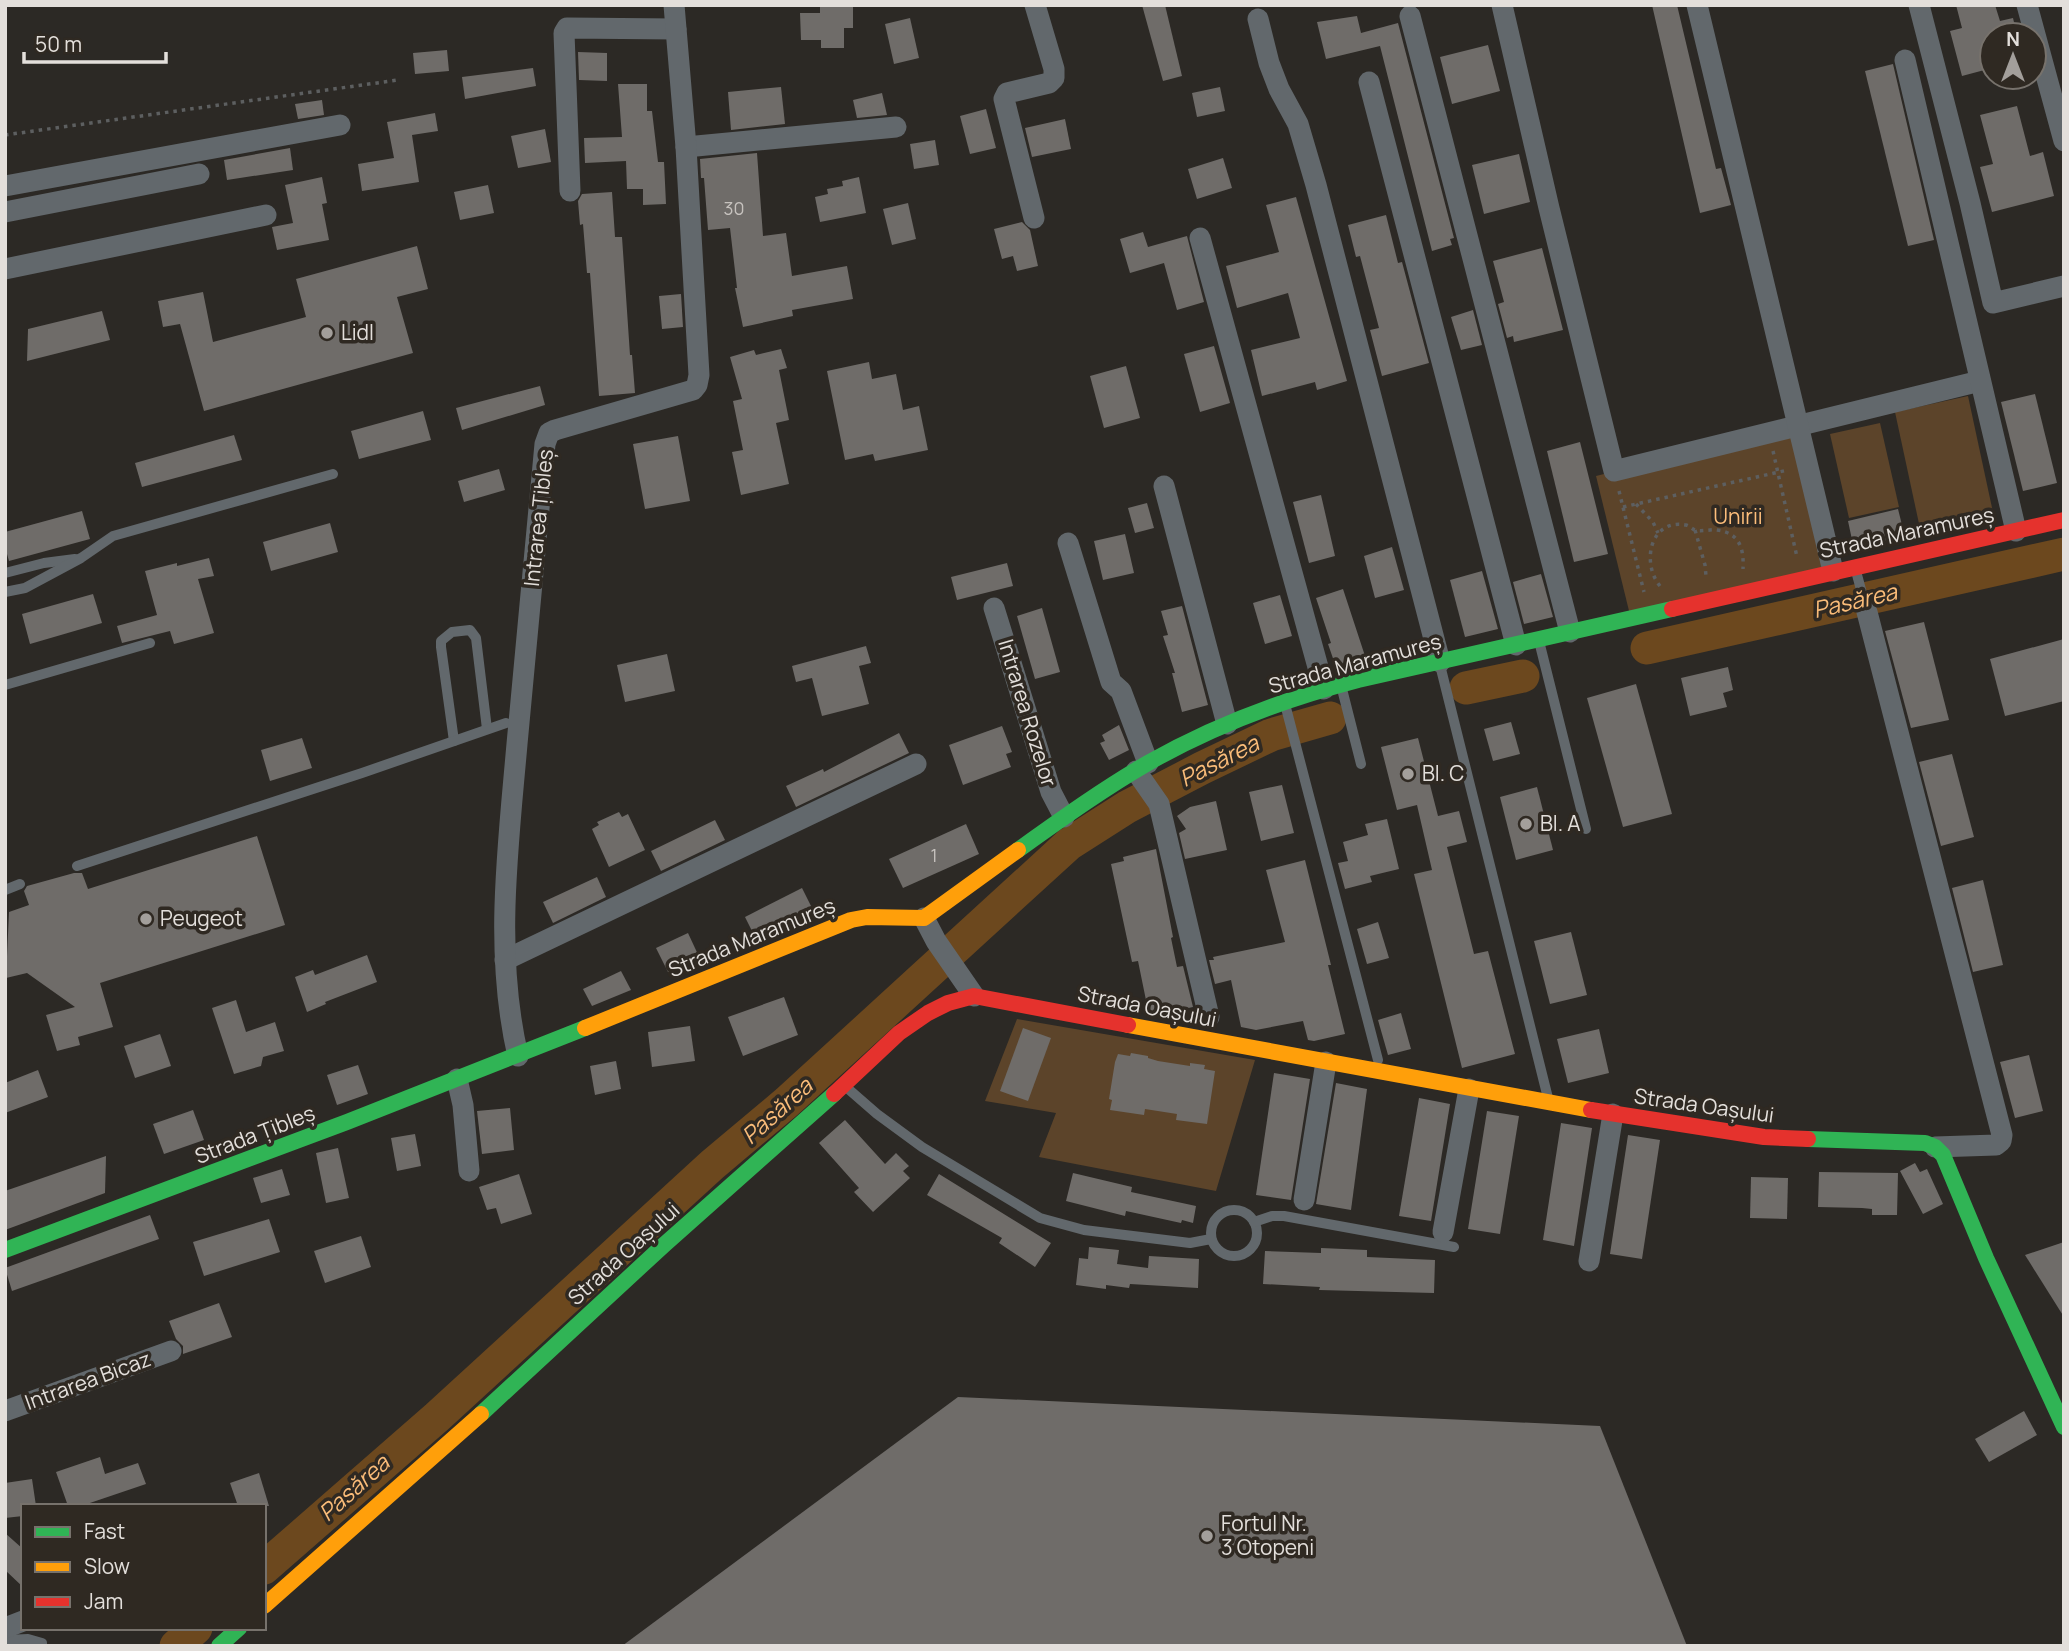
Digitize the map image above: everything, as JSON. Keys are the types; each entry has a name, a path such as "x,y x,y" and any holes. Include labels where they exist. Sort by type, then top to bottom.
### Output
{"street":[{"name":"Intrarea Țibleș","path":"518,1056 510,1014 505,960 506,878 545,444 549,433 555,429 685,394 697,385 699,375 686,147 674,5"},
{"path":"1034,218 1004,99 1007,93 1049,83 1054,78 1054,69 1035,5"},
{"path":"1503,5 1549,208 1614,471 1980,381"},
{"path":"1697,5 1833,571"},
{"path":"1919,5 1993,303 2064,286"},
{"path":"2027,5 2064,142"},
{"path":"1410,16 1570,632"},
{"path":"1258,19 1269,64 1298,124 1316,185 1442,671"},
{"path":"570,191 564,33 567,28 676,29"},
{"path":"1905,60 2016,531"},
{"path":"1369,82 1516,645"},
{"path":"5,186 340,125"},
{"path":"686,147 896,127"},
{"path":"5,212 199,174"},
{"path":"5,269 266,215"},
{"path":"1200,238 1337,692"},
{"path":"1164,486 1238,722"},
{"name":"Strada Maramureș","path":"518,1056 851,920 866,917 924,918 1064,817 1142,767 1238,722 1286,710 1337,692 1442,671 1516,645 2064,520"},
{"path":"1068,543 1111,682 1121,691 1142,767 1159,804 1209,1017"},
{"name":"Intrarea Rozelor","path":"995,608 1051,792 1064,817"},
{"path":"1867,612 2002,1135 2001,1141 1996,1145 1935,1147"},
{"path":"505,960 916,764"},
{"path":"924,918 936,941 974,996"},
{"name":"Strada Oașului","path":"266,1604 516,1383 899,1033 948,1003 974,996 1469,1090 1746,1135 1925,1143 1935,1147"},
{"name":"Strada Țibleș","path":"5,1250 518,1056"},
{"path":"1304,1200 1326,1062"},
{"path":"457,1079 463,1105 469,1171"},
{"path":"1449,1239 1469,1090"},
{"path":"1589,1261 1613,1114"},
{"path":"1935,1147 1943,1155 1986,1258 2064,1427"},
{"name":"Intrarea Bicaz","path":"5,1411 171,1351"},
{"path":"219,1646 237,1630"}],"lane":[{"path":"5,592 25,588 81,558 113,536 333,474"},
{"path":"5,573 44,563 81,558"},
{"path":"1855,568 1867,612"},
{"path":"454,741 441,648 442,641 452,632 470,630 477,638 487,729"},
{"path":"1539,640 1586,829"},
{"path":"5,685 150,643"},
{"path":"1442,671 1550,1104"},
{"path":"1337,692 1354,734 1361,764"},
{"path":"1286,710 1378,1060"},
{"path":"78,866 506,723"},
{"path":"5,890 20,884"},
{"path":"844,1085 877,1114 922,1147 1040,1218 1084,1230 1190,1243 1211,1239"},
{"path":"1243,1212 1254,1222 1254,1244 1242,1254 1227,1255 1220,1251 1211,1239 1212,1224 1222,1213 1243,1212"},
{"path":"1254,1222 1272,1216 1284,1216 1449,1239"},
{"path":"5,1640 28,1639 42,1643 42,1646"}],"path":[{"path":"5,135 398,80"},
{"path":"1769,432 1799,565"},
{"path":"1623,507 1808,465"},
{"path":"1614,471 1650,614"},
{"path":"1636,504 1653,522 1658,533"},
{"path":"1665,591 1650,565 1650,545 1658,533 1673,526 1688,525 1696,530 1717,529 1731,533 1737,538 1744,562 1743,571"},
{"path":"1696,530 1705,565 1707,601"}],"green space":[{"path":"1968,396 1994,517 1921,533 1895,412"},
{"path":"1880,423 1899,507 1849,518 1830,434"},
{"name":"Unirii","path":"1799,425 1833,571 1631,619 1596,476"},
{"path":"1017,1019 1255,1060 1216,1191 1039,1157 1056,1113 985,1101"}],"building":[{"path":"820,5 853,5 853,28 844,28 844,48 821,48 821,40 801,40 800,13 820,13"},
{"path":"1142,5 1165,5 1182,76 1163,81"},
{"path":"1652,5 1677,5 1716,169 1721,168 1731,205 1700,213"},
{"path":"1956,5 1995,5 2000,21 1978,21 1978,72 1962,76 1950,31 1962,28"},
{"path":"1357,16 1361,33 1398,23 1454,238 1450,239 1452,245 1432,251 1380,46 1326,59 1317,22"},
{"path":"910,18 919,58 894,64 885,24"},
{"path":"1488,45 1500,91 1452,104 1440,57"},
{"path":"447,50 449,71 415,74 413,53"},
{"path":"578,52 607,53 607,81 579,80"},
{"path":"1893,64 1934,240 1908,246 1865,71"},
{"path":"533,68 536,86 465,99 462,77"},
{"path":"618,84 647,84 647,111 652,111 658,162 664,162 666,204 643,205 643,189 627,189 626,161 585,163 584,138 622,137"},
{"path":"781,87 785,124 731,130 728,92"},
{"path":"1220,87 1225,111 1197,117 1192,93"},
{"path":"882,93 887,115 857,118 853,100"},
{"path":"322,100 324,115 298,119 295,104"},
{"path":"2017,106 2030,156 2043,152 2054,196 1992,212 1980,167 1993,164 1980,115"},
{"path":"986,109 996,148 970,154 960,116"},
{"path":"435,113 438,131 412,135 419,182 362,191 358,164 394,158 387,122"},
{"path":"1065,119 1071,149 1032,157 1025,128"},
{"path":"545,129 551,162 518,168 511,136"},
{"path":"935,140 939,165 914,169 910,144"},
{"path":"290,148 293,170 227,180 224,160"},
{"path":"757,153 763,236 786,233 792,276 847,266 853,299 792,310 793,316 743,327 735,288 730,228 708,230 700,159"},
{"path":"1519,154 1530,202 1484,214 1472,165"},
{"path":"1223,158 1232,188 1197,199 1188,169"},
{"path":"322,177 327,203 322,204 329,240 277,250 272,227 293,223 285,185"},
{"path":"859,177 866,213 820,222 815,197 828,194 827,189 843,186 842,181"},
{"path":"488,185 494,213 460,220 454,192"},
{"path":"612,192 615,237 622,237 635,393 599,396 590,273 587,273 583,224 580,225 578,201 582,194"},
{"path":"1296,197 1347,381 1317,390 1315,382 1262,396 1251,350 1300,338 1288,293 1237,308 1226,266 1279,252 1266,205"},
{"path":"908,203 916,239 892,245 883,209"},
{"path":"1386,215 1398,263 1402,262 1429,363 1382,376 1370,330 1379,328 1360,256 1356,257 1348,225"},
{"path":"1022,222 1030,230 1038,266 1017,271 1013,256 1002,259 994,229"},
{"path":"1143,232 1148,247 1187,236 1204,302 1177,310 1164,263 1130,273 1120,239"},
{"name":"Lidl","path":"417,246 428,289 397,297 413,353 204,411 180,324 163,327 158,301 203,292 213,342 306,317 296,279"},
{"path":"1542,248 1563,330 1514,342 1513,336 1507,338 1498,304 1504,302 1493,261"},
{"path":"681,294 683,327 662,329 659,296"},
{"path":"1473,310 1482,345 1461,350 1451,317"},
{"path":"102,311 110,340 27,361 28,329"},
{"path":"1214,346 1230,403 1200,412 1184,354"},
{"path":"781,349 787,368 779,370 789,420 776,423 789,484 741,495 732,452 743,450 733,401 742,399 730,357 754,350 756,355"},
{"path":"869,362 872,379 896,374 903,410 919,406 928,450 875,461 873,454 845,460 827,371"},
{"path":"1126,366 1140,418 1104,428 1090,376"},
{"path":"540,386 545,405 462,430 456,408"},
{"path":"2035,394 2057,483 2023,491 2001,402"},
{"path":"423,411 431,440 359,459 351,431"},
{"path":"234,435 242,460 142,487 135,463"},
{"path":"678,436 690,501 645,509 633,444"},
{"path":"1580,442 1608,554 1574,562 1547,451"},
{"path":"499,469 505,490 464,502 458,481"},
{"path":"1321,495 1335,556 1309,563 1293,502"},
{"path":"1147,503 1154,528 1135,533 1128,508"},
{"path":"1898,509 1905,537 1854,549 1848,521"},
{"path":"82,511 90,539 9,561 5,532"},
{"path":"330,523 338,552 271,571 263,542"},
{"path":"1125,534 1134,573 1103,580 1094,541"},
{"path":"1392,547 1404,590 1375,598 1364,556"},
{"path":"209,558 214,576 198,579 214,633 174,644 170,631 122,643 117,626 157,615 145,571"},
{"path":"1007,563 1013,586 957,600 951,577"},
{"path":"1482,571 1498,629 1465,637 1450,580"},
{"path":"1541,574 1553,617 1524,624 1513,582"},
{"path":"1343,589 1366,659 1336,667 1316,598"},
{"path":"93,594 102,623 30,644 22,614"},
{"path":"1280,595 1292,636 1265,644 1253,603"},
{"path":"1182,606 1208,705 1182,712 1172,673 1175,673 1163,636 1168,635 1161,611"},
{"path":"1042,608 1060,672 1035,679 1017,616"},
{"path":"1924,622 1949,720 1911,728 1885,631"},
{"path":"2064,639 2064,701 2005,716 1990,659"},
{"path":"866,646 871,663 859,666 869,704 822,716 812,678 796,682 792,666"},
{"path":"667,654 675,691 625,702 617,665"},
{"path":"1728,667 1733,690 1723,693 1727,707 1690,716 1681,678"},
{"path":"1636,684 1672,814 1623,827 1587,698"},
{"path":"1511,722 1520,754 1493,761 1484,729"},
{"path":"1119,725 1129,750 1109,760 1100,743 1105,741 1102,735"},
{"path":"1002,726 1012,752 1006,754 1011,767 963,785 949,745"},
{"path":"899,733 909,753 796,807 786,786 823,769 824,772"},
{"path":"302,738 312,768 270,781 261,750"},
{"path":"1418,738 1438,816 1459,811 1467,842 1447,847 1474,954 1488,951 1515,1054 1462,1068 1414,874 1432,870 1417,805 1397,810 1381,747"},
{"path":"1952,754 1974,837 1941,846 1919,762"},
{"path":"1282,785 1294,833 1261,841 1249,792"},
{"name":"Bl. A","path":"1537,787 1553,850 1516,860 1500,797"},
{"path":"1216,801 1227,850 1185,859 1179,833 1186,829 1177,816 1190,807"},
{"path":"619,812 622,817 628,814 645,850 609,867 592,829 599,825 597,822"},
{"path":"1387,819 1399,869 1370,876 1372,882 1345,889 1338,863 1348,861 1343,842 1368,835 1365,824"},
{"path":"715,820 725,840 661,871 651,851"},
{"path":"966,824 979,854 903,888 889,859"},
{"name":"Peugeot","path":"257,836 285,925 100,983 113,1027 78,1037 80,1045 57,1051 46,1015 75,1007 27,973 6,978 9,912 29,905 24,891 27,886 82,873 88,889"},
{"path":"1156,849 1177,967 1183,966 1193,1007 1156,1012 1148,1010 1138,961 1132,962 1111,864 1124,861 1123,857"},
{"path":"1305,860 1345,1034 1314,1041 1308,1040 1303,1021 1256,1030 1241,1027 1231,980 1215,984 1209,960 1285,942 1266,870"},
{"path":"597,877 606,897 553,923 543,902"},
{"path":"1983,880 2003,965 1973,972 1952,888"},
{"path":"802,888 815,914 756,939 745,917"},
{"path":"1378,922 1389,958 1367,964 1357,929"},
{"path":"1571,932 1587,995 1550,1004 1534,941"},
{"path":"688,933 701,961 669,974 656,948"},
{"path":"367,955 377,982 325,1002 326,1004 307,1012 295,977 313,970 315,975"},
{"path":"621,971 631,990 592,1006 583,989"},
{"path":"784,997 798,1035 743,1056 728,1017"},
{"path":"236,1000 246,1032 275,1022 284,1051 263,1057 261,1066 234,1074 212,1008"},
{"path":"1401,1013 1411,1049 1388,1055 1378,1020"},
{"path":"690,1026 695,1061 652,1067 648,1032"},
{"path":"1023,1028 1051,1038 1028,1101 1000,1091"},
{"path":"1599,1029 1609,1073 1568,1083 1557,1039"},
{"path":"160,1034 171,1066 135,1078 124,1046"},
{"path":"1131,1053 1158,1061 1190,1066 1190,1063 1205,1065 1204,1069 1215,1071 1207,1124 1176,1120 1177,1114 1145,1109 1144,1115 1110,1110 1112,1100 1109,1099 1115,1062 1118,1054 1130,1056"},
{"path":"2029,1055 2043,1111 2015,1118 2000,1062"},
{"path":"616,1061 621,1089 595,1095 590,1066"},
{"path":"358,1065 368,1094 337,1105 327,1075"},
{"path":"38,1070 48,1097 5,1113 5,1083"},
{"path":"1274,1073 1310,1079 1291,1200 1256,1195"},
{"path":"1336,1083 1367,1089 1351,1210 1316,1204"},
{"path":"1419,1098 1450,1104 1431,1221 1399,1216"},
{"path":"510,1108 514,1150 482,1154 477,1111"},
{"path":"193,1110 204,1140 164,1154 153,1124"},
{"path":"1487,1111 1519,1116 1500,1234 1468,1229"},
{"path":"845,1120 885,1164 896,1153 909,1166 903,1171 910,1178 873,1212 854,1192 859,1188 819,1143"},
{"path":"1561,1123 1592,1128 1574,1246 1543,1240"},
{"path":"415,1134 421,1166 397,1171 391,1138"},
{"path":"1628,1135 1660,1140 1642,1259 1610,1254"},
{"path":"338,1148 349,1198 326,1203 316,1153"},
{"path":"106,1156 105,1193 5,1230 5,1191"},
{"path":"1915,1163 1920,1172 1927,1169 1943,1204 1923,1214 1900,1171"},
{"path":"282,1169 290,1195 261,1203 253,1178"},
{"path":"1819,1172 1898,1173 1897,1215 1872,1215 1872,1209 1818,1207"},
{"path":"1073,1173 1132,1187 1131,1192 1196,1206 1193,1223 1182,1220 1181,1223 1126,1211 1125,1216 1066,1201"},
{"path":"519,1174 532,1214 501,1224 496,1208 487,1210 479,1187"},
{"path":"939,1174 1051,1243 1035,1267 999,1243 1002,1238 927,1195"},
{"path":"1751,1177 1788,1178 1787,1219 1750,1218"},
{"path":"150,1215 159,1239 12,1291 5,1268"},
{"path":"269,1219 280,1252 204,1276 193,1242"},
{"path":"361,1236 371,1267 325,1283 314,1251"},
{"path":"2064,1242 2064,1317 2025,1255"},
{"path":"1089,1247 1119,1250 1117,1264 1148,1268 1149,1256 1199,1259 1198,1288 1130,1284 1129,1288 1106,1285 1106,1289 1076,1285 1079,1258 1088,1259"},
{"path":"1321,1248 1367,1250 1367,1257 1435,1260 1434,1293 1319,1290 1320,1287 1263,1284 1265,1251 1321,1253"},
{"path":"219,1303 232,1337 183,1354 183,1346 176,1339 169,1321"},
{"name":"Fortul Nr. 3 Otopeni","path":"958,1397 1600,1426 1687,1646 622,1646"},
{"path":"2024,1411 2037,1435 1989,1462 1975,1439"},
{"path":"100,1457 105,1474 138,1463 146,1484 87,1504 67,1504 56,1472"},
{"path":"259,1473 269,1506 237,1504 230,1483"},
{"path":"32,1479 36,1504 21,1504 21,1516 5,1518 5,1483"},
{"path":"5,1533 21,1547 21,1585 5,1570"}],"waterway":[{"name":"Pasărea","path":"1647,648 2064,554"},
{"name":"Pasărea","path":"1466,688 1523,676"},
{"name":"Pasărea","path":"266,1566 437,1417 1069,844 1127,807 1202,768 1271,735 1330,718"},
{"name":"Pasărea","path":"176,1646 194,1630"}],"traffic: fast":[{"path":"1018,850 1148,763 1224,725 1277,705 1358,680 1672,609"},
{"path":"5,1250 347,1122 585,1028"},
{"path":"481,1414 665,1244 834,1094"},
{"path":"1808,1139 1925,1143 1935,1147 1943,1155 1986,1258 2064,1427"},
{"path":"219,1646 237,1630"}],"traffic: slow":[{"path":"585,1028 851,920 867,917 924,918 1018,850"},
{"path":"1128,1025 1591,1110"},
{"path":"266,1604 481,1414"}],"traffic: jam":[{"path":"1672,609 2064,520"},
{"path":"834,1094 899,1033 948,1003 974,996 1128,1025"},
{"path":"1591,1110 1764,1137 1808,1139"}],"place":[{"name":"Lidl","path":"327,333"},
{"name":"Bl. C","path":"1408,774"},
{"name":"Bl. A","path":"1526,824"},
{"name":"Peugeot","path":"146,919"},
{"name":"Fortul Nr. 3 Otopeni","path":"1207,1536"}]}
